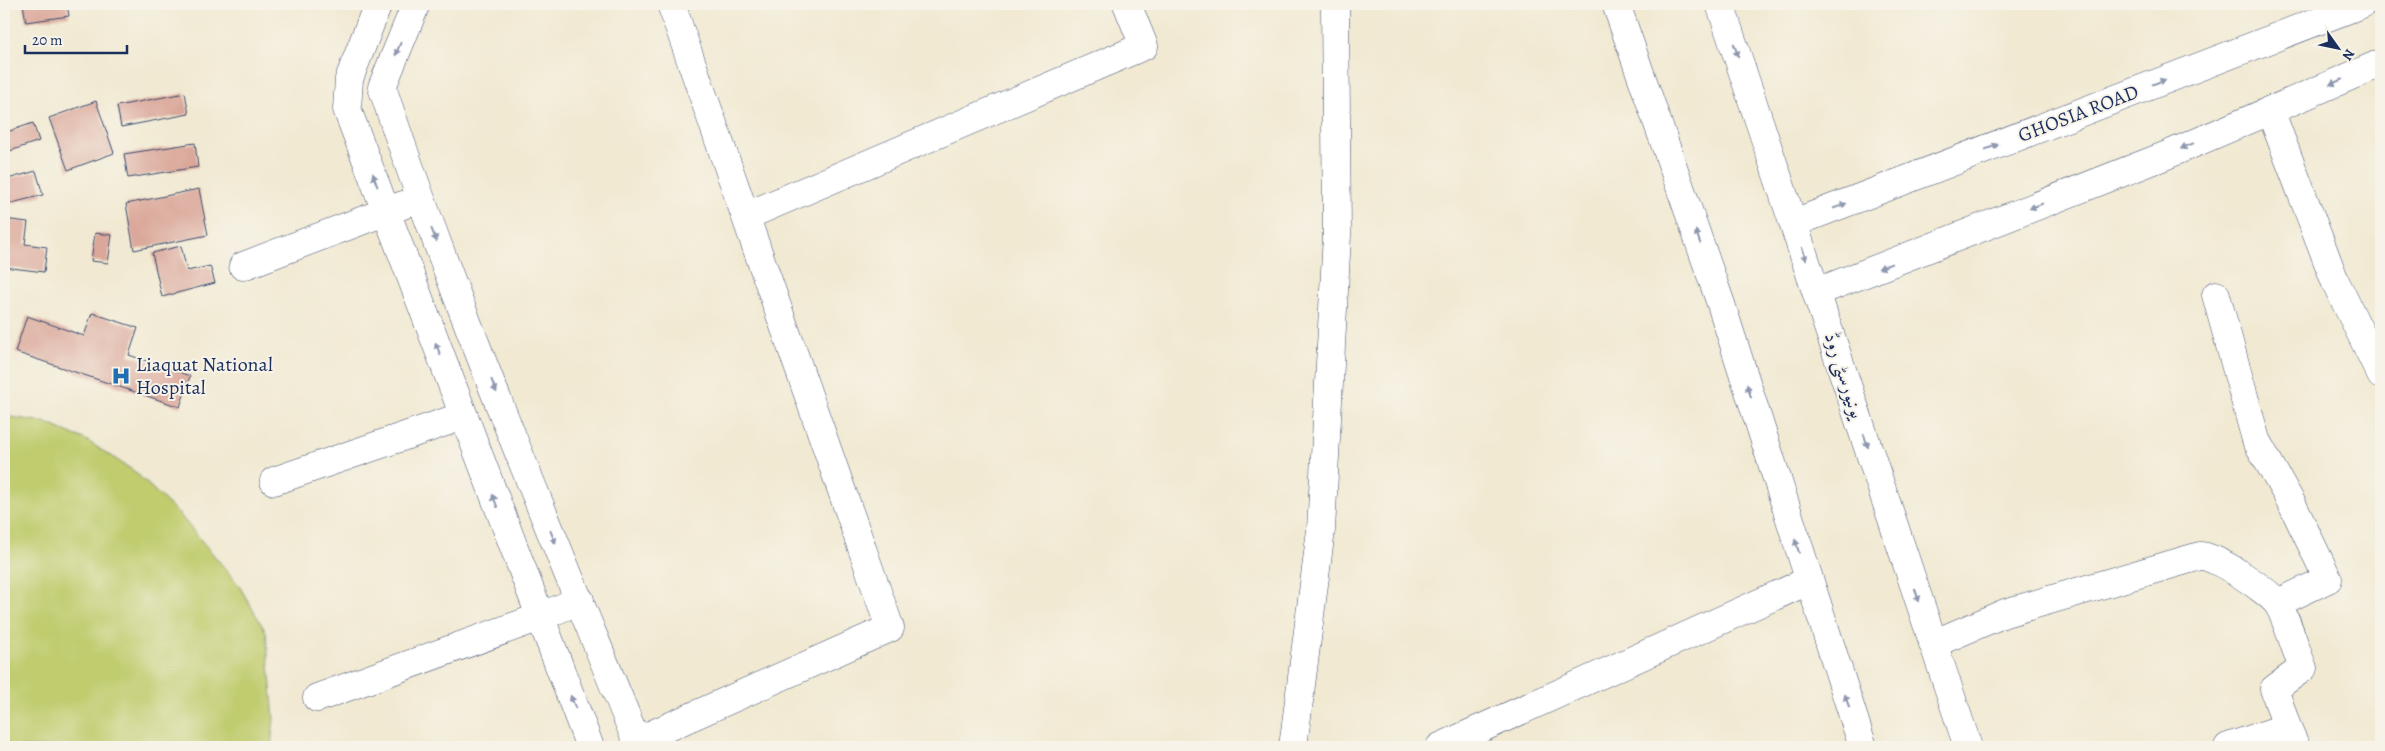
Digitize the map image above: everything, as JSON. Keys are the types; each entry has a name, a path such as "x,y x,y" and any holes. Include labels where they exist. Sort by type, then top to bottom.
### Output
{"street":[{"path":"378,4 350,79 347,109 590,747"},
{"path":"416,4 382,87 419,198 638,744 890,628 671,4"},
{"path":"746,216 1144,46 1127,4"},
{"path":"1293,747 1321,530 1337,235 1335,4"},
{"path":"1616,4 1721,304 1863,747"},
{"name":"یونیورسٹی روڈ","path":"1720,4 1968,747"},
{"name":"GHOSIA ROAD","path":"1794,223 2362,4"},
{"path":"1817,292 2166,155 2381,64"},
{"path":"2270,110 2335,281 2381,375"},
{"path":"243,266 387,212 419,198"},
{"path":"2216,295 2256,440 2292,504 2328,579 2278,603"},
{"path":"274,481 463,416"},
{"path":"1933,644 2005,613 2200,556 2208,556 2242,576 2278,603 2303,668 2274,689 2292,737 2228,747"},
{"path":"1440,747 1808,580"},
{"path":"317,698 540,618 580,600"}],"green space":[{"path":"4,416 44,422 86,440 134,471 179,514 238,584 266,632 274,719 271,747 4,747"}],"building":[{"path":"23,4 67,4 69,16 26,22"},
{"path":"185,93 189,114 121,127 117,106"},
{"path":"96,101 114,153 68,170 49,118"},
{"path":"33,123 39,141 4,153 4,133"},
{"path":"195,143 198,167 128,178 124,154"},
{"path":"36,171 43,195 4,205 4,180"},
{"path":"199,189 208,235 134,250 126,204"},
{"path":"4,219 28,222 25,244 47,247 44,272 4,267"},
{"path":"95,233 112,235 108,263 91,261"},
{"path":"181,246 187,271 210,266 215,283 162,297 152,253"},
{"path":"92,313 138,328 129,355 190,376 180,407 15,352 27,316 84,336"}],"place":[{"name":"Liaquat National Hospital","path":"121,376"}]}
